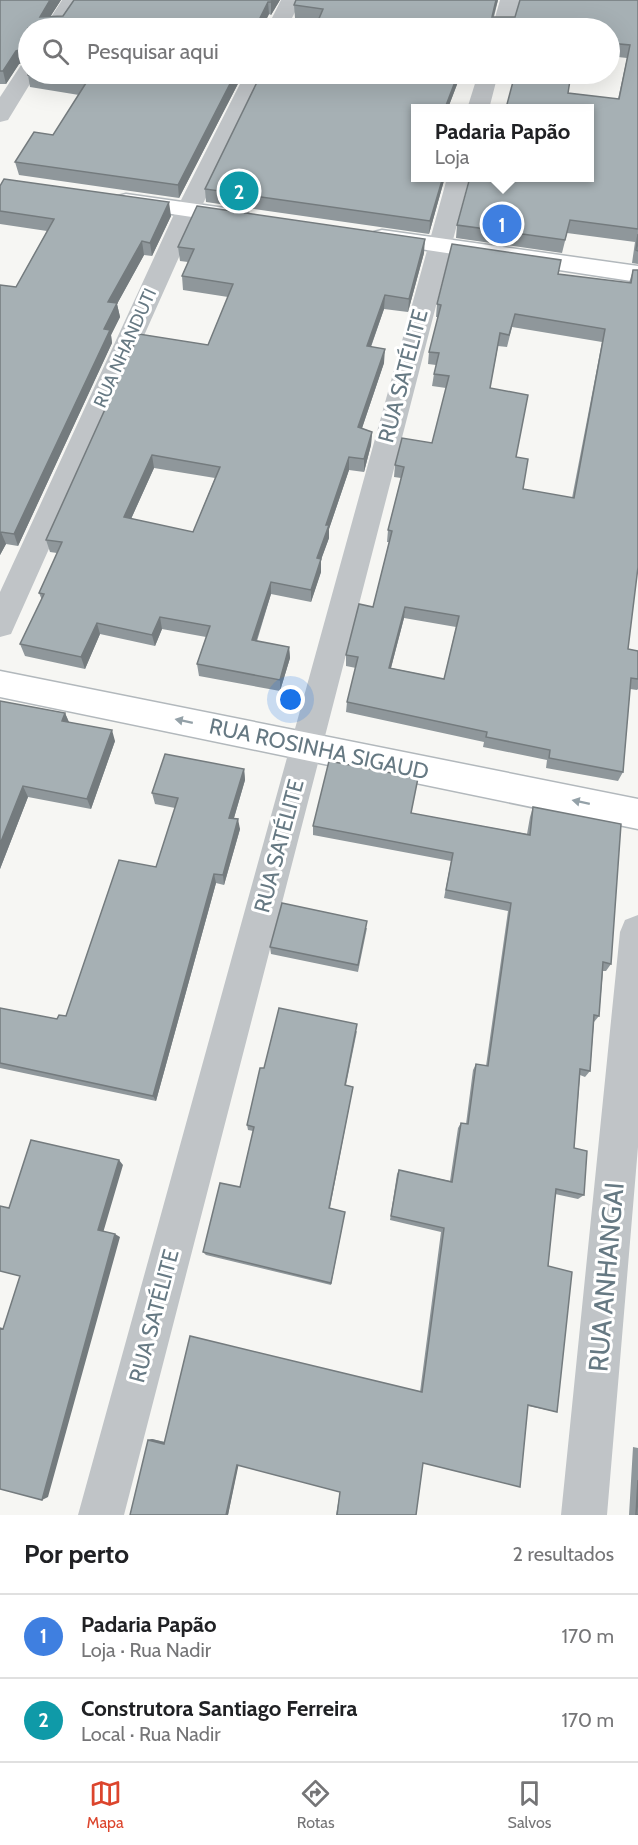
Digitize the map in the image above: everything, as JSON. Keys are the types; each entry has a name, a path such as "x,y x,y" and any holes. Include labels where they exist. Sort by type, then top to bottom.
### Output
{"street":[{"path":"60,18 72,0"},
{"path":"282,18 291,0"},
{"path":"505,18 510,0"},
{"path":"0,115 19,84"},
{"name":"RUA NHANDUTI","path":"0,625 188,210 250,84"},
{"path":"479,104 486,84"},
{"name":"RUA SATÉLITE","path":"101,1515 457,182"},
{"path":"106,197 256,219"},
{"path":"358,234 638,274"},
{"name":"RUA ROSINHA SIGAUD","path":"0,684 638,814"},
{"name":"RUA ANHANGAI","path":"584,1515 638,932"}],"building":[{"path":"0,0 50,0 40,17 63,16 74,0 272,0 268,2 260,18 18,18 18,50 3,71 0,71"},
{"path":"296,0 496,0 492,17 515,17 520,0 638,0 638,229 570,220 565,240 457,225 469,182 594,182 594,104 507,104 512,84 569,84 568,93 619,99 630,45 620,44 620,18 319,18 323,9 294,5"},
{"path":"85,84 230,84 178,185 15,162 34,132 53,135"},
{"path":"256,84 454,84 447,104 411,104 411,182 442,182 430,221 205,189"},
{"path":"4,179 169,202 150,243 142,241 108,302 117,303 104,329 110,330 14,534 1,532 0,534 0,285 16,287 54,219 0,211 0,186"},
{"path":"197,206 425,239 409,299 385,295 367,346 385,349 358,427 372,432 364,459 349,457 326,525 329,525 317,558 321,559 311,590 271,582 252,640 289,647 280,680 197,664 210,626 160,617 152,635 97,623 81,657 20,644 44,594 39,593 62,542 46,540 139,334 208,345 233,284 182,276 194,249 178,247","holes":["152,455 220,467 193,532 124,517"]},
{"path":"452,244 561,260 558,274 631,283 633,270 638,270 638,567 628,649 638,651 638,679 631,678 623,772 549,758 550,750 486,737 487,732 347,702 358,657 346,655 359,604 373,607 392,531 388,530 404,467 395,465 402,438 432,443 449,376 434,374 439,353 429,352 441,305 437,304","holes":["515,314 605,329 574,498 523,489 528,459 516,457 528,395 490,388 500,333 509,335","405,607 459,616 444,679 389,668"]},
{"path":"0,701 65,713 62,721 112,730 87,799 23,786 0,844"},
{"path":"165,754 244,769 229,818 238,819 223,875 214,874 153,1096 0,1063 0,1008 57,1019 59,1015 66,1016 119,860 156,867 178,798 152,793"},
{"path":"329,761 418,778 411,813 530,835 533,807 621,824 611,964 603,962 599,1016 594,1015 590,1071 580,1069 574,1148 587,1151 584,1195 556,1189 548,1266 572,1272 557,1412 528,1405 520,1487 423,1463 416,1515 337,1515 340,1492 237,1465 226,1515 130,1515 148,1440 164,1444 190,1336 422,1392 444,1228 391,1216 399,1170 452,1182 461,1123 468,1124 476,1064 488,1066 511,903 446,890 453,853 313,826"},
{"path":"282,903 367,921 358,965 270,947"},
{"path":"279,1008 357,1024 345,1085 353,1087 329,1208 345,1212 331,1283 203,1252 220,1183 240,1187 254,1127 247,1125 260,1068 264,1068"},
{"path":"31,1140 119,1160 98,1230 115,1234 42,1500 0,1489 0,1328 3,1329 20,1276 0,1271 0,1206 9,1208"},
{"path":"638,1480 638,1515 636,1515"}],"place":[{"name":"Construtora Santiago Ferreira","path":"239,191"},
{"name":"Padaria Papão","path":"502,224"}]}
